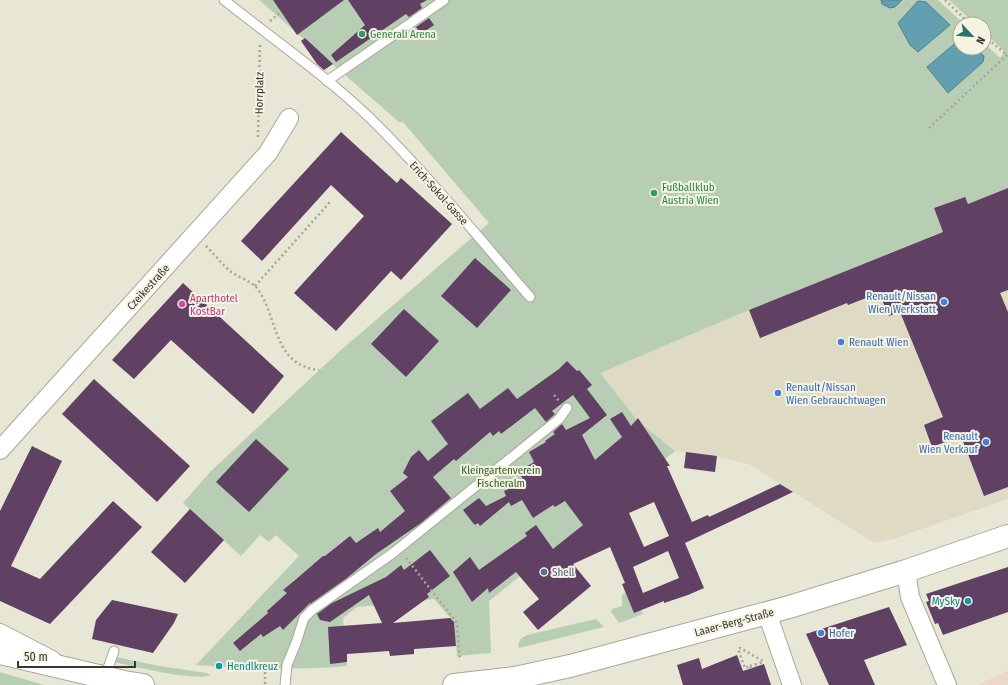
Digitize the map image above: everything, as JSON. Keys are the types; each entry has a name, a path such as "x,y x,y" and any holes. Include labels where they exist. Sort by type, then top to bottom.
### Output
{"main road":[{"name":"Laaer-Berg-Straße","path":"454,685 515,678 570,666 767,613 906,571 1008,536"},
{"path":"0,646 66,668"},
{"path":"0,653 143,685"}],"street":[{"name":"Czeikestraße","path":"0,450 268,153 290,118"},
{"path":"906,571 910,597 947,685"},
{"path":"767,613 792,685"},
{"path":"0,633 66,668"}],"lane":[{"path":"224,0 327,81 444,0"},
{"name":"Erich-Sokol-Gasse","path":"327,81 343,93 370,119 412,163 530,297"},
{"path":"285,685 287,665 304,618 312,610 398,549 559,419 567,408"},
{"path":"105,677 114,651"}],"path":[{"path":"945,0 962,16"},
{"name":"Horrplatz","path":"260,28 258,140 268,153"},
{"path":"929,128 1008,56 992,43"},
{"path":"255,286 330,202"},
{"path":"195,234 230,271 255,286 266,305 281,344 290,356 297,363 312,370 319,370"},
{"path":"398,549 457,622 460,660"},
{"path":"740,648 764,661 750,668 745,668 738,649 740,648"},
{"path":"265,672 265,685"}],"shaded area":[{"name":"Renault Wien","path":"1008,188 1008,499 893,539 874,543 749,464 705,454 675,451 637,420 599,373 749,310 942,232 934,208 965,197 968,204"},
{"path":"1008,671 1008,685 977,685"}],"green space":[{"name":"Kleingartenverein Fischeralm","path":"259,0 881,0 882,4 895,7 902,0 938,0 955,16 952,16 952,56 992,56 992,50 1000,58 1005,52 992,40 992,16 966,16 949,0 1008,0 1008,188 968,204 964,197 934,208 943,232 749,310 600,373 637,420 675,451 489,601 491,653 457,656 454,622 434,599 357,607 343,618 347,666 272,668 196,665 299,556 276,535 269,542 260,535 241,556 183,503 211,471 341,350 489,223 402,121 400,123"},
{"path":"626,592 643,614 619,623 611,612 612,609 622,606 622,595"},
{"path":"596,619 604,627 519,648 520,640 527,635"},
{"path":"116,657 159,666 207,673 210,675 203,677 149,670 114,662"},
{"path":"0,672 44,685 0,685"}],"water":[{"path":"881,0 902,0 895,7 890,8 882,4"},
{"path":"918,1 926,2 950,25 918,52 910,45 898,23"},
{"path":"952,46 952,56 984,56 983,62 948,93 927,67"}],"building":[{"path":"273,0 344,0 297,35"},
{"path":"348,0 427,0 420,4 422,8 409,17 406,14 336,62 331,55 365,25"},
{"path":"429,18 434,25 421,34 416,27"},
{"path":"305,38 333,64 324,70 317,64 301,41"},
{"path":"341,132 397,183 401,178 452,224 401,280 391,271 336,331 294,293 364,216 331,185 262,261 241,241"},
{"name":"Renault/Nissan Wien Werkstatt","path":"1008,188 1008,290 1000,293 1008,312 1008,487 984,496 961,436 932,447 924,425 943,417 900,312 889,316 879,293 848,305 847,303 760,338 749,310 943,232 934,208 965,197 968,204"},
{"path":"475,258 511,290 477,328 441,296"},
{"path":"183,283 284,376 253,414 171,340 134,379 112,360"},
{"path":"404,309 439,341 406,377 371,344"},
{"path":"567,361 577,371 579,370 592,385 587,389 607,415 582,435 595,460 622,437 610,419 622,412 631,426 638,418 670,466 667,466 692,522 708,515 709,517 780,484 793,492 685,543 704,588 688,595 664,603 664,601 634,613 622,584 625,583 610,547 573,564 591,586 538,630 523,612 539,599 516,572 489,593 488,588 472,602 453,572 470,557 479,570 527,536 525,533 536,525 553,549 583,525 565,501 555,507 553,505 533,518 522,500 511,506 509,502 480,526 478,523 475,525 463,510 479,498 486,506 506,496 504,491 525,482 518,472 534,462 529,452 546,442 545,441 555,434 553,432 562,424 566,430 590,418 573,395 552,411 555,414 546,422 535,408 501,434 499,431 493,436 490,432 456,461 454,459 433,477 451,498 421,523 376,554 347,578 310,603 283,630 280,626 263,637 261,634 240,651 233,643 268,613 267,611 287,593 283,590 323,556 350,536 356,543 378,528 380,532 405,511 390,491 408,477 403,473 411,457 419,450 428,461 448,444 431,421 468,393 480,409 508,388 517,399 559,369","holes":["654,502 669,536 644,547 629,513","668,551 679,578 643,593 633,567"]},
{"path":"94,379 190,466 157,502 62,414"},
{"path":"256,439 289,469 249,512 216,482"},
{"path":"32,446 62,461 11,566 40,579 113,501 142,527 50,624 0,601 0,511"},
{"path":"686,452 717,456 715,472 684,468"},
{"path":"190,509 224,540 185,583 151,552"},
{"path":"430,550 450,576 427,594 429,597 393,623 450,618 454,622 456,646 414,649 414,654 390,656 389,651 347,654 347,662 330,664 328,627 382,623 369,595 330,622 320,620 317,614 332,603 386,577 401,565 404,570"},
{"name":"MySky","path":"1008,567 1008,612 943,635 938,623 935,624 926,602 929,601 926,594"},
{"path":"112,600 178,614 174,623 153,653 92,639 96,620"},
{"path":"889,607 907,645 864,660 875,685 829,685 806,634"},
{"path":"737,655 743,671 764,664 771,685 683,685 677,665 699,658 702,669"}],"place":[{"name":"Generali Arena","path":"362,34"},
{"name":"Fußballklub Austria Wien","path":"654,193"},
{"name":"Renault/Nissan Wien Werkstatt","path":"944,302"},
{"name":"Aparthotel KostBar","path":"182,304"},
{"name":"Renault Wien","path":"841,342"},
{"name":"Renault/Nissan Wien Gebrauchtwagen","path":"778,393"},
{"name":"Renault Wien Verkauf","path":"986,442"},
{"name":"Shell","path":"544,572"},
{"name":"MySky","path":"968,601"},
{"name":"Hofer","path":"821,633"},
{"name":"Hendlkreuz","path":"219,666"}]}
